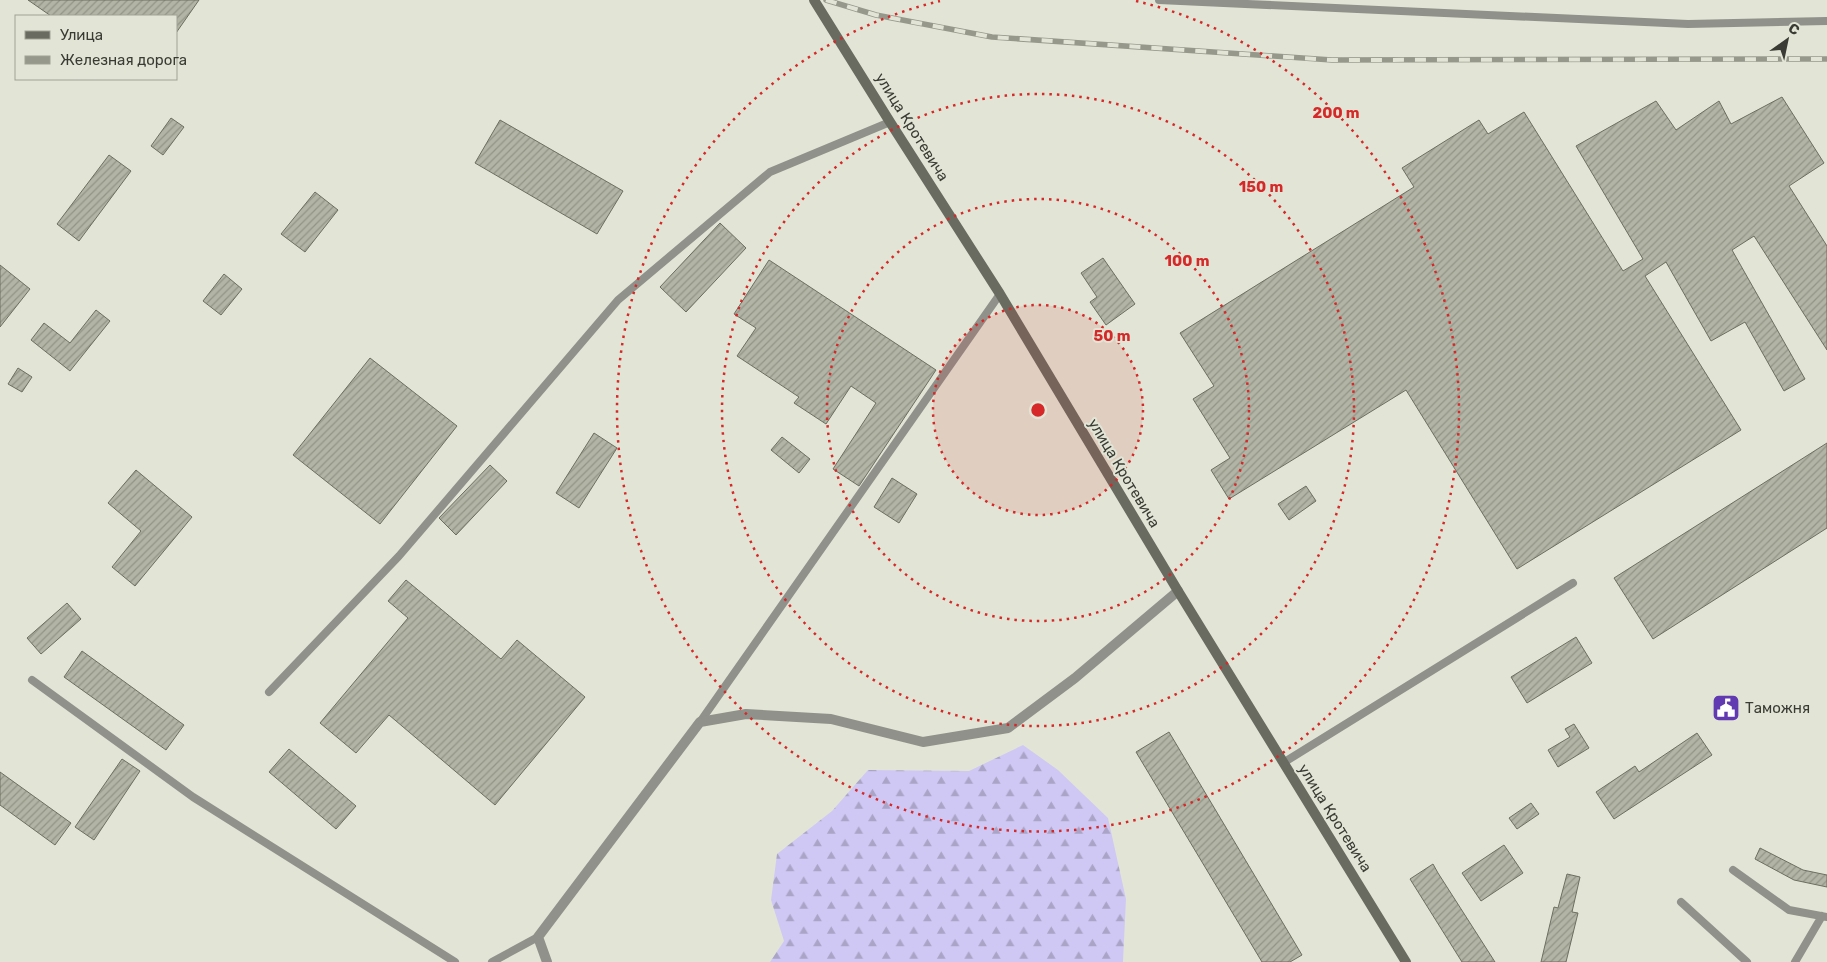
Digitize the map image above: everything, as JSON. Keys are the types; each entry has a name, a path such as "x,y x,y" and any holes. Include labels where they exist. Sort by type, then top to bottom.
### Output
{"street":[{"name":"улица Кротевича","path":"814,0 1000,294 1178,591 1406,962"},
{"path":"547,962 538,937 700,722 746,714 831,719 923,742 1008,728 1075,678 1178,591"}],"lane":[{"path":"1158,0 1238,2 1688,24 1827,21"},
{"path":"268,692 399,556 618,300 770,172 890,122"},
{"path":"700,722 1000,294"},
{"path":"1283,763 1573,583"},
{"path":"32,680 193,797 455,962"},
{"path":"1733,870 1789,910 1824,917 1795,962"},
{"path":"1681,902 1747,962"},
{"path":"492,962 538,937"}],"green space":[{"path":"1023,745 1058,770 1108,818 1126,899 1123,962 770,962 784,941 771,900 777,854 832,811 868,770 969,771"}],"building":[{"path":"28,0 199,0 178,30 178,15 50,15"},
{"path":"1782,97 1824,163 1789,186 1827,246 1827,350 1754,236 1732,250 1805,379 1784,391 1745,322 1711,341 1666,262 1645,276 1741,430 1517,569 1406,390 1229,499 1211,470 1230,458 1193,399 1214,386 1180,333 1414,187 1402,168 1479,120 1488,134 1524,112 1623,271 1643,259 1576,146 1656,101 1676,130 1719,101 1731,124"},
{"path":"171,118 184,127 163,155 151,146"},
{"path":"500,120 623,191 597,234 475,163"},
{"path":"109,155 131,171 79,241 57,224"},
{"path":"315,192 338,210 305,252 281,234"},
{"path":"720,223 746,248 686,312 660,287"},
{"path":"1103,258 1135,304 1106,325 1090,302 1097,297 1081,273"},
{"path":"769,260 936,370 859,486 833,469 876,403 851,386 826,424 794,403 799,397 737,356 756,328 734,314"},
{"path":"0,265 30,289 0,327"},
{"path":"224,274 242,289 221,315 203,301"},
{"path":"96,310 110,321 70,371 31,340 44,323 70,343"},
{"path":"370,358 457,426 380,524 293,455"},
{"path":"18,368 32,377 22,392 8,384"},
{"path":"594,433 617,448 579,508 556,493"},
{"path":"782,437 810,459 799,473 771,450"},
{"path":"1827,443 1827,528 1653,639 1614,578"},
{"path":"490,465 507,481 456,535 439,518"},
{"path":"136,470 192,517 135,586 112,567 141,531 108,503"},
{"path":"892,478 917,494 899,523 874,507"},
{"path":"1306,486 1316,501 1289,520 1278,504"},
{"path":"406,580 501,659 517,640 585,697 495,805 389,715 356,753 320,723 408,618 388,601"},
{"path":"67,603 81,619 41,654 27,638"},
{"path":"1576,637 1592,663 1527,703 1511,677"},
{"path":"82,651 184,725 166,750 64,677"},
{"path":"1574,724 1589,748 1558,767 1548,750 1570,737 1565,729"},
{"path":"1169,732 1302,955 1290,962 1262,962 1136,752"},
{"path":"1697,733 1712,755 1614,819 1596,792 1635,766 1639,772"},
{"path":"289,749 356,806 336,829 269,772"},
{"path":"122,759 140,771 94,840 75,827"},
{"path":"0,772 71,823 55,845 0,805"},
{"path":"1531,803 1539,814 1517,829 1509,818"},
{"path":"1504,845 1523,873 1481,901 1462,873"},
{"path":"1760,848 1803,870 1827,875 1827,887 1794,880 1755,859"},
{"path":"1433,864 1495,962 1462,962 1410,879"},
{"path":"1567,874 1580,877 1572,912 1578,913 1566,962 1541,962 1554,907 1558,908"}],"railway":[{"path":"826,0 876,15 992,37 1332,60 1827,59"}],"place":[{"name":"Таможня","path":"1726,708"}]}
